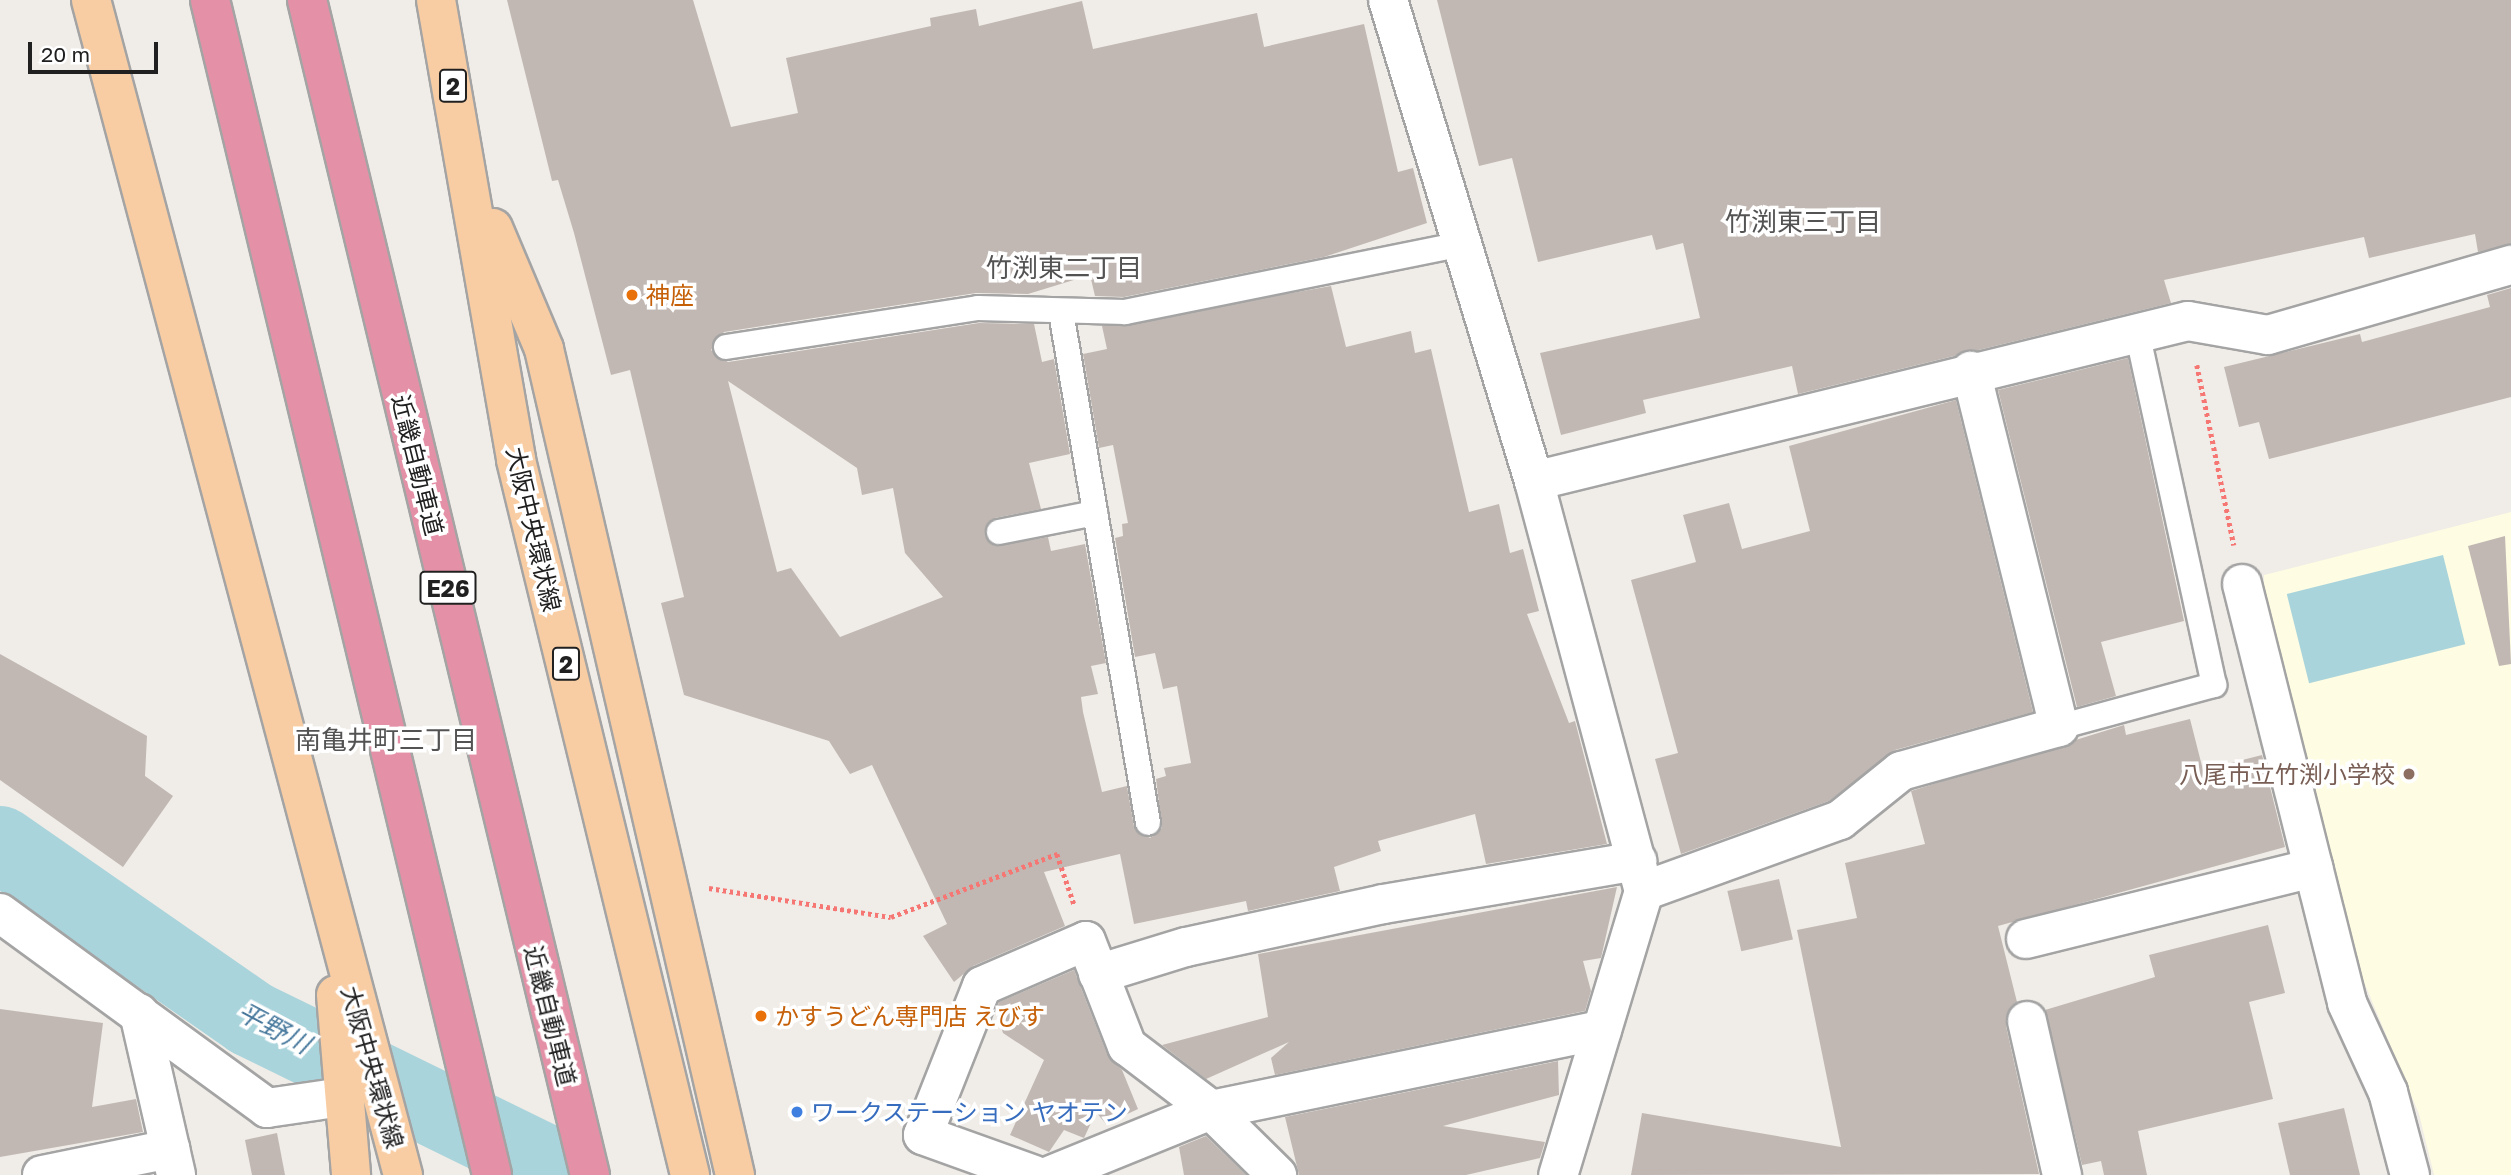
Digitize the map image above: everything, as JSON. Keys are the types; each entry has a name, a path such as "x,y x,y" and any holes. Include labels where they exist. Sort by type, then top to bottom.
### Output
{"highway":[{"path":"211,0 492,1175"},
{"name":"近畿自動車道","path":"307,0 590,1175"}],"main road":[{"name":"大阪中央環状線","path":"90,0 331,919 403,1175"},
{"name":"大阪中央環状線","path":"436,0 469,171 516,460 687,1164"},
{"path":"469,171 544,349 735,1175"},
{"name":"大阪中央環状線","path":"331,919 342,1097 351,1175"}],"street":[{"path":"1388,0 1534,481 1640,876 1602,1030 1558,1175"},
{"path":"1534,481 1971,371 2188,321 2268,335 2511,265"},
{"path":"1034,1175 988,1168 923,1135 982,986 1092,957 1186,947 1383,904 1640,876 1840,820 1901,771 2059,727 1971,371"},
{"path":"2242,584 2347,1003 2388,1092 2410,1175"},
{"path":"2026,939 2313,868"},
{"path":"0,913 267,1108 342,1097"},
{"path":"1092,957 1127,1046 1211,1110 1277,1175"},
{"path":"42,1175 173,1162 139,1013"},
{"path":"2027,1021 2062,1175"},
{"path":"1051,1175 1111,1163 1211,1110 1602,1030"}],"lane":[{"path":"726,347 978,308 1125,312 1462,244"},
{"path":"1061,312 1148,823"},
{"path":"2059,727 2214,685 2137,332"},
{"path":"999,532 1095,513"}],"path":[{"path":"2188,321 2242,584"},
{"path":"670,896 716,886 891,917 1057,854 1092,957"}],"shaded area":[{"name":"八尾市立竹渕小学校","path":"2511,512 2511,1175 2434,1175 2419,1114 2349,946 2264,602 2264,575"}],"water":[{"path":"2443,555 2465,644 2309,683 2287,594"}],"building":[{"path":"507,0 693,0 731,127 798,113 786,58 931,26 930,18 976,9 979,26 1082,1 1093,49 1257,13 1264,47 1364,24 1398,172 1413,168 1427,223 1324,257 1124,297 1095,296 1090,275 1028,294 976,293 724,332 711,350 728,362 979,323 1034,324 1042,362 1054,359 1070,454 1029,463 1041,509 995,518 985,536 995,546 1048,537 1051,551 1085,544 1106,663 1091,666 1098,694 1081,697 1083,712 1102,792 1127,786 1134,826 1150,838 1162,828 1156,779 1166,776 1164,768 1191,763 1177,686 1163,689 1155,653 1135,657 1115,538 1123,536 1122,524 1128,523 1113,445 1099,448 1083,354 1107,349 1102,326 1331,286 1346,347 1411,331 1415,353 1431,349 1469,512 1499,504 1510,553 1523,549 1539,611 1527,614 1569,723 1575,721 1607,844 1486,864 1475,814 1378,841 1381,851 1334,867 1340,891 1248,911 1246,901 1134,924 1120,854 1044,872 1065,926 973,966 954,982 923,936 947,924 872,765 850,774 829,741 684,695 661,603 684,597 630,370 611,375 558,180 552,181","holes":["728,381 857,468 862,495 893,488 905,553 943,597 840,637 791,568 777,572"]},
{"path":"1437,0 2511,0 2511,244 2478,252 2475,234 2369,258 2364,237 2164,280 2171,303 1798,394 1792,366 1643,400 1646,413 1561,435 1540,353 1700,318 1683,243 1656,250 1652,235 1538,262 1512,158 1479,166"},
{"path":"2511,288 2511,397 2269,459 2259,422 2239,427 2224,367 2360,334 2362,342 2490,307 2487,295"},
{"path":"2128,358 2184,621 2101,642 2116,696 2077,707 1998,390"},
{"path":"1956,400 2033,712 1895,750 1829,801 1681,854 1655,759 1678,753 1631,580 1696,562 1683,515 1729,503 1742,549 1810,531 1789,446"},
{"path":"2505,536 2511,664 2499,666 2468,546"},
{"path":"0,654 147,736 145,776 173,796 123,867 0,780"},
{"path":"2190,719 2203,770 2262,755 2285,847 1998,926 2017,1002 2006,1026 2039,1174 1631,1175 1642,1113 1841,1147 1797,930 1857,918 1845,863 1925,844 1911,791 2124,725 2126,735"},
{"path":"1779,879 1793,939 1741,951 1727,891"},
{"path":"1617,887 1601,958 1583,961 1591,991 1585,1011 1275,1075 1271,1058 1289,1042 1206,1079 1162,1045 1268,1017 1258,954"},
{"path":"2268,925 2285,993 2249,1002 2273,1099 2138,1131 2147,1175 2104,1175 2101,1161 2082,1165 2045,1010 2155,977 2149,955"},
{"path":"1074,970 1107,1054 1122,1070 1138,1109 1106,1124 1096,1112 1084,1138 1064,1130 1049,1152 1010,1135 1044,1060 1003,1033 996,1011 999,1002"},
{"path":"0,1009 103,1023 92,1107 136,1099 143,1132 0,1157"},
{"path":"1558,1061 1559,1095 1443,1126 1545,1142 1540,1158 1466,1175 1299,1175 1285,1117"},
{"path":"2344,1108 2360,1175 2290,1175 2278,1123"},
{"path":"277,1133 285,1175 252,1175 245,1140"},
{"path":"1206,1136 1246,1175 1184,1175 1179,1147"}],"waterway":[{"name":"平野川","path":"0,844 250,1018 570,1175"}],"place":[{"name":"神座","path":"632,295"},
{"name":"八尾市立竹渕小学校","path":"2409,774"},
{"name":"かすうどん専門店 えびす","path":"761,1016"},
{"name":"ワークステーション ヤオテン","path":"797,1112"}],"district":[{"name":"竹渕東三丁目","path":"1803,222"},
{"name":"竹渕東二丁目","path":"1064,268"},
{"name":"南亀井町三丁目","path":"386,740"}]}
